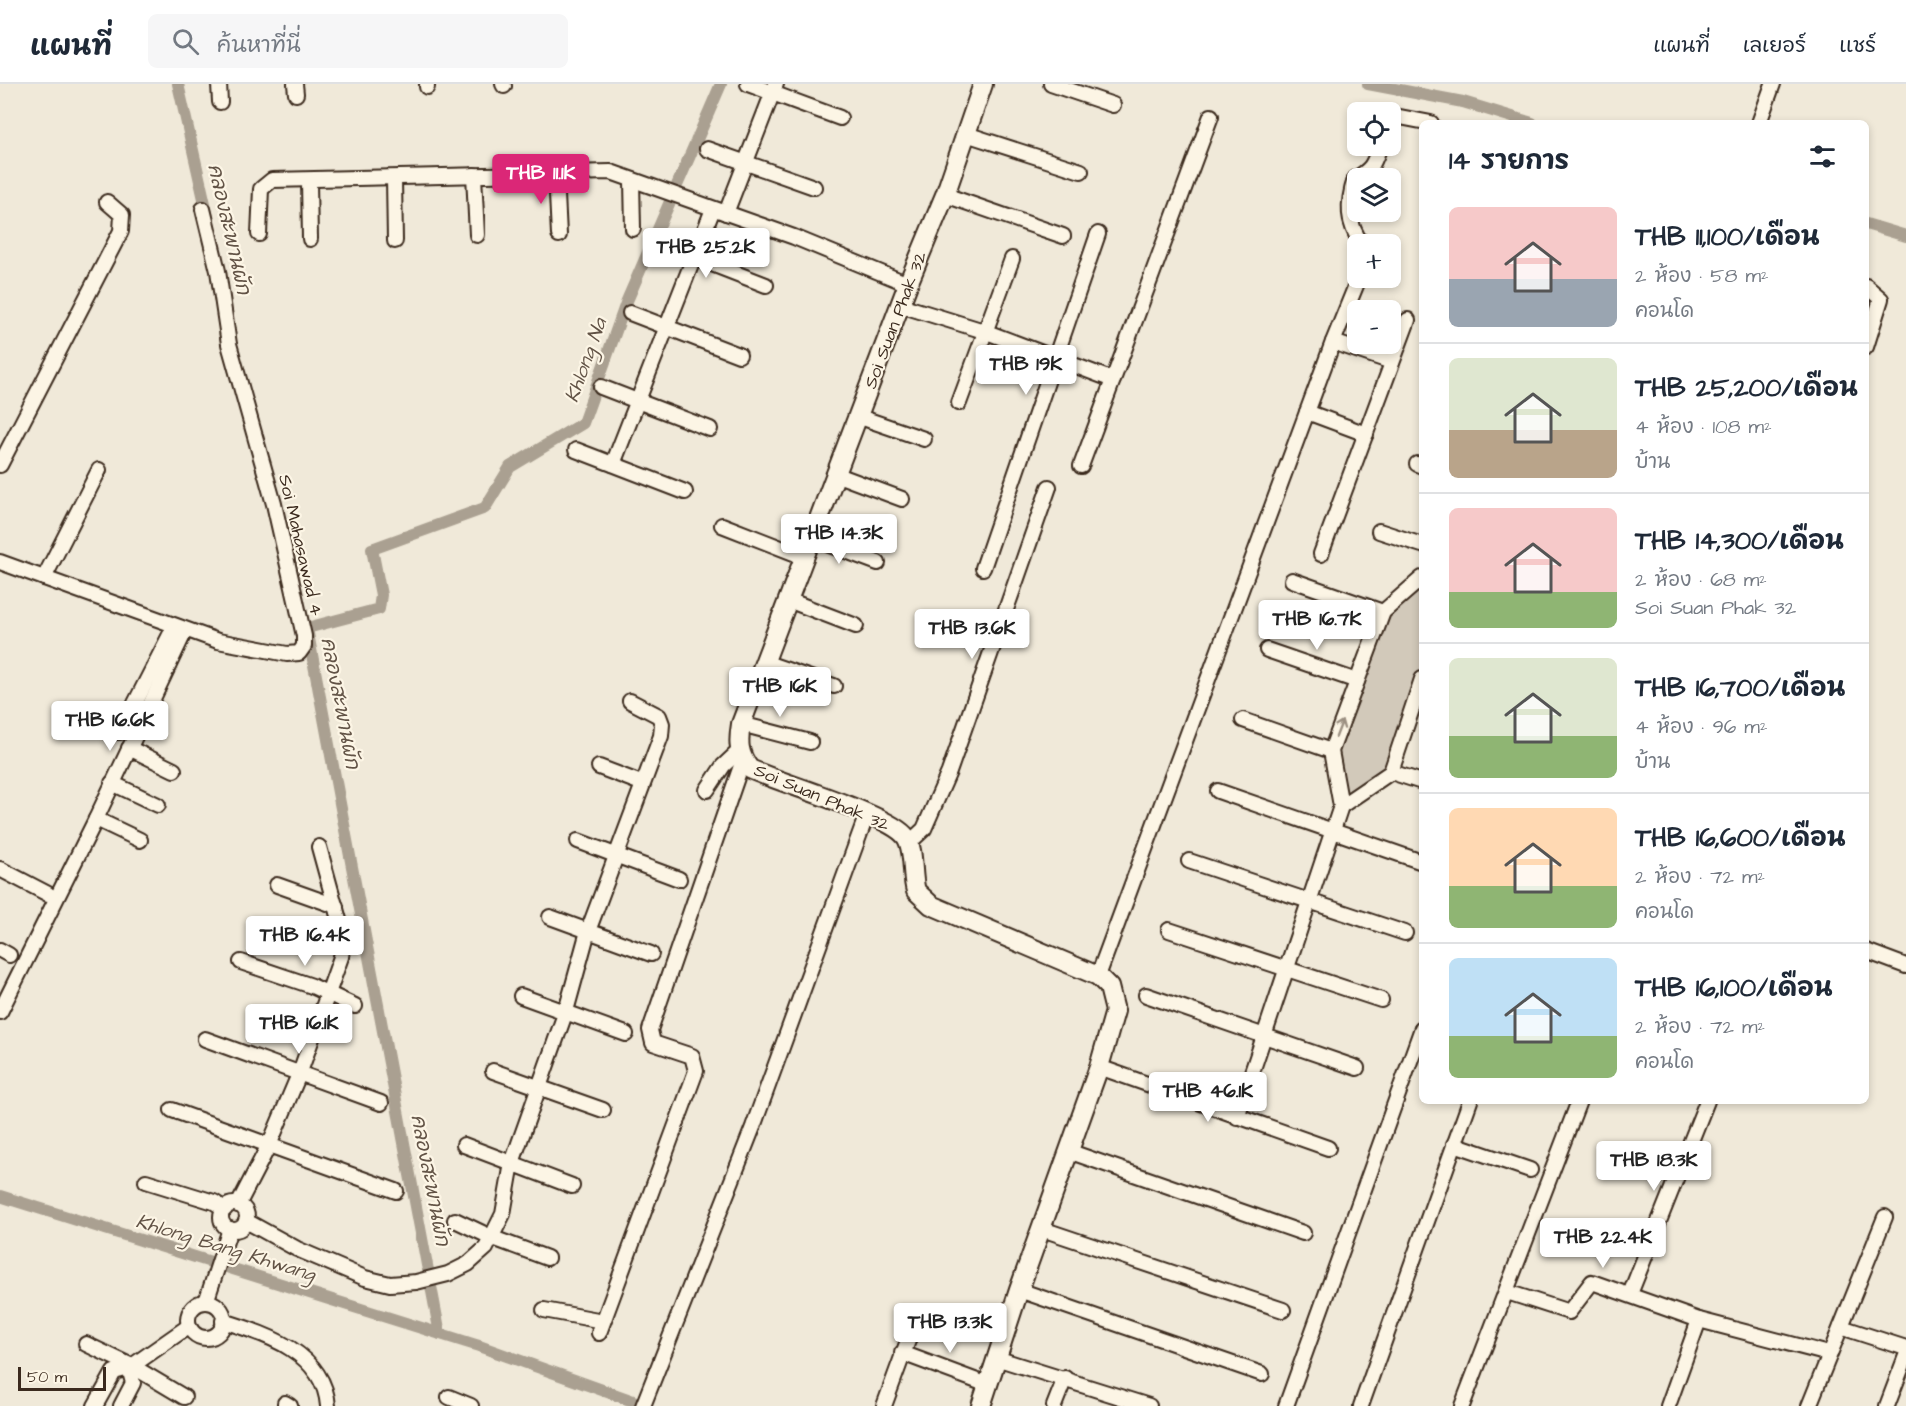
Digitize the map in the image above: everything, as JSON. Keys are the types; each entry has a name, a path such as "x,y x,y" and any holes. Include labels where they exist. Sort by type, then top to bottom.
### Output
{"street":[{"path":"219,84 220,102"},
{"path":"748,84 775,89 840,118"},
{"name":"Soi Suan Phak 32","path":"983,84 945,195 857,416 741,724 741,755 750,769 760,774 891,824 906,836 916,891 931,904 1098,976"},
{"path":"1051,84 1113,105"},
{"path":"1760,120 1773,84"},
{"path":"613,464 694,257 744,162 775,89"},
{"path":"1081,466 1211,116"},
{"path":"1401,117 1419,121"},
{"path":"966,134 1081,171"},
{"path":"707,149 814,187"},
{"path":"1354,234 1349,217 1351,191 1355,179 1370,171 1376,156"},
{"path":"259,234 259,197 265,183 272,180 309,181 611,172 908,284"},
{"path":"556,174 559,235"},
{"path":"474,176 477,235"},
{"path":"394,178 394,241"},
{"path":"632,180 633,229"},
{"path":"309,181 310,239"},
{"path":"945,195 1063,236"},
{"path":"0,465 121,231 122,215 107,202"},
{"name":"Soi Mahasawad 4","path":"0,562 179,629 218,641 287,654 299,653 304,646 274,504 229,344 218,271 203,209"},
{"path":"983,568 1098,234"},
{"path":"658,243 766,285"},
{"path":"959,403 1012,259"},
{"path":"981,1406 1019,1290 1099,1067 1115,1011 1109,987 1098,976 1355,288"},
{"path":"1869,289 1881,299 1869,337"},
{"path":"900,305 984,331 1113,380"},
{"path":"630,313 739,355"},
{"path":"1321,554 1408,320"},
{"path":"1333,342 1392,362"},
{"path":"601,387 710,429"},
{"path":"1307,412 1366,434"},
{"path":"857,416 924,439"},
{"path":"576,450 685,492"},
{"path":"44,578 99,470"},
{"path":"835,474 902,499"},
{"path":"909,843 924,829 949,772 1049,488"},
{"path":"722,525 804,557"},
{"path":"1379,531 1419,544"},
{"path":"811,538 878,563"},
{"path":"1292,580 1383,612"},
{"path":"1238,1117 1341,806 1331,751 1383,612 1419,583"},
{"path":"788,600 856,626"},
{"path":"110,731 119,732 179,629"},
{"path":"0,1012 96,819 129,748 179,629"},
{"path":"1268,650 1357,681"},
{"path":"764,662 834,686"},
{"path":"246,1221 297,1249 365,1278 390,1284 416,1282 448,1274 468,1264 493,1238 504,1214 512,1163 566,1011 588,931 641,783 661,736 662,724 659,716 653,710 630,701"},
{"path":"1341,806 1391,772 1418,702"},
{"path":"1243,720 1331,751"},
{"path":"741,724 810,742"},
{"path":"129,748 174,770"},
{"path":"707,790 723,766 741,755"},
{"path":"544,1310 601,1327 696,1071 692,1056 653,1043 650,1029 741,755"},
{"path":"599,767 641,783"},
{"path":"1391,772 1419,781"},
{"path":"112,783 158,805"},
{"path":"1218,791 1419,861"},
{"path":"645,1401 753,1126 867,814"},
{"path":"96,819 140,840"},
{"path":"578,841 678,879"},
{"path":"230,1229 222,1218 232,1207 270,1143 300,1072 343,948 344,938 319,848"},
{"path":"1189,861 1405,933"},
{"path":"0,869 48,894"},
{"path":"277,885 336,906"},
{"path":"550,917 651,954"},
{"path":"1169,930 1381,1000"},
{"path":"1869,952 1906,966"},
{"path":"241,962 312,986 355,1006"},
{"path":"1146,995 1357,1068"},
{"path":"521,996 626,1034"},
{"path":"1286,1406 1419,1037"},
{"path":"205,1039 381,1103"},
{"path":"1099,1067 1328,1148"},
{"path":"492,1071 603,1110"},
{"path":"1361,1406 1469,1104"},
{"path":"1462,1406 1578,1104"},
{"path":"1630,1294 1706,1104"},
{"path":"172,1110 270,1143 396,1191"},
{"path":"1454,1144 1530,1170"},
{"path":"464,1145 572,1186"},
{"path":"1068,1151 1304,1233"},
{"path":"146,1181 246,1211 246,1221 240,1228 230,1229"},
{"path":"1809,1406 1885,1217"},
{"path":"455,1220 493,1238 547,1258"},
{"path":"95,1406 114,1372 131,1367 189,1326 191,1310 206,1302 230,1229"},
{"path":"1042,1229 1283,1310"},
{"path":"1507,1292 1569,1312 1592,1282 1699,1320 1828,1354"},
{"path":"1019,1290 1262,1374"},
{"path":"206,1302 217,1306 224,1320 287,1345 314,1367 327,1395 328,1406"},
{"path":"884,1406 917,1316"},
{"path":"189,1326 197,1335 208,1338 219,1332 224,1320"},
{"path":"1668,1406 1699,1320"},
{"path":"1841,1327 1906,1348"},
{"path":"86,1344 184,1397"},
{"path":"902,1353 988,1385"},
{"path":"1887,1406 1906,1356"},
{"path":"996,1358 1065,1378 1143,1405"},
{"path":"121,1406 133,1383 131,1367"},
{"path":"1054,1406 1065,1378"},
{"path":"449,1397 471,1406"}],"shaded area":[{"path":"1419,586 1419,688 1391,772 1341,806 1331,751 1383,612"}],"waterway":[{"name":"คลองสะพานผัก","path":"178,84 208,217"},
{"name":"Khlong Na","path":"307,628 379,609 381,595 372,549 485,508 510,467 583,423 626,303 721,84"},
{"name":"Khlong Na","path":"1368,84 1463,102 1522,120"},
{"name":"Khlong Na","path":"1869,225 1906,236"},
{"name":"คลองสะพานผัก","path":"307,628 440,1334"},
{"name":"Khlong Bang Khwang","path":"0,1196 479,1346 647,1406"}]}
